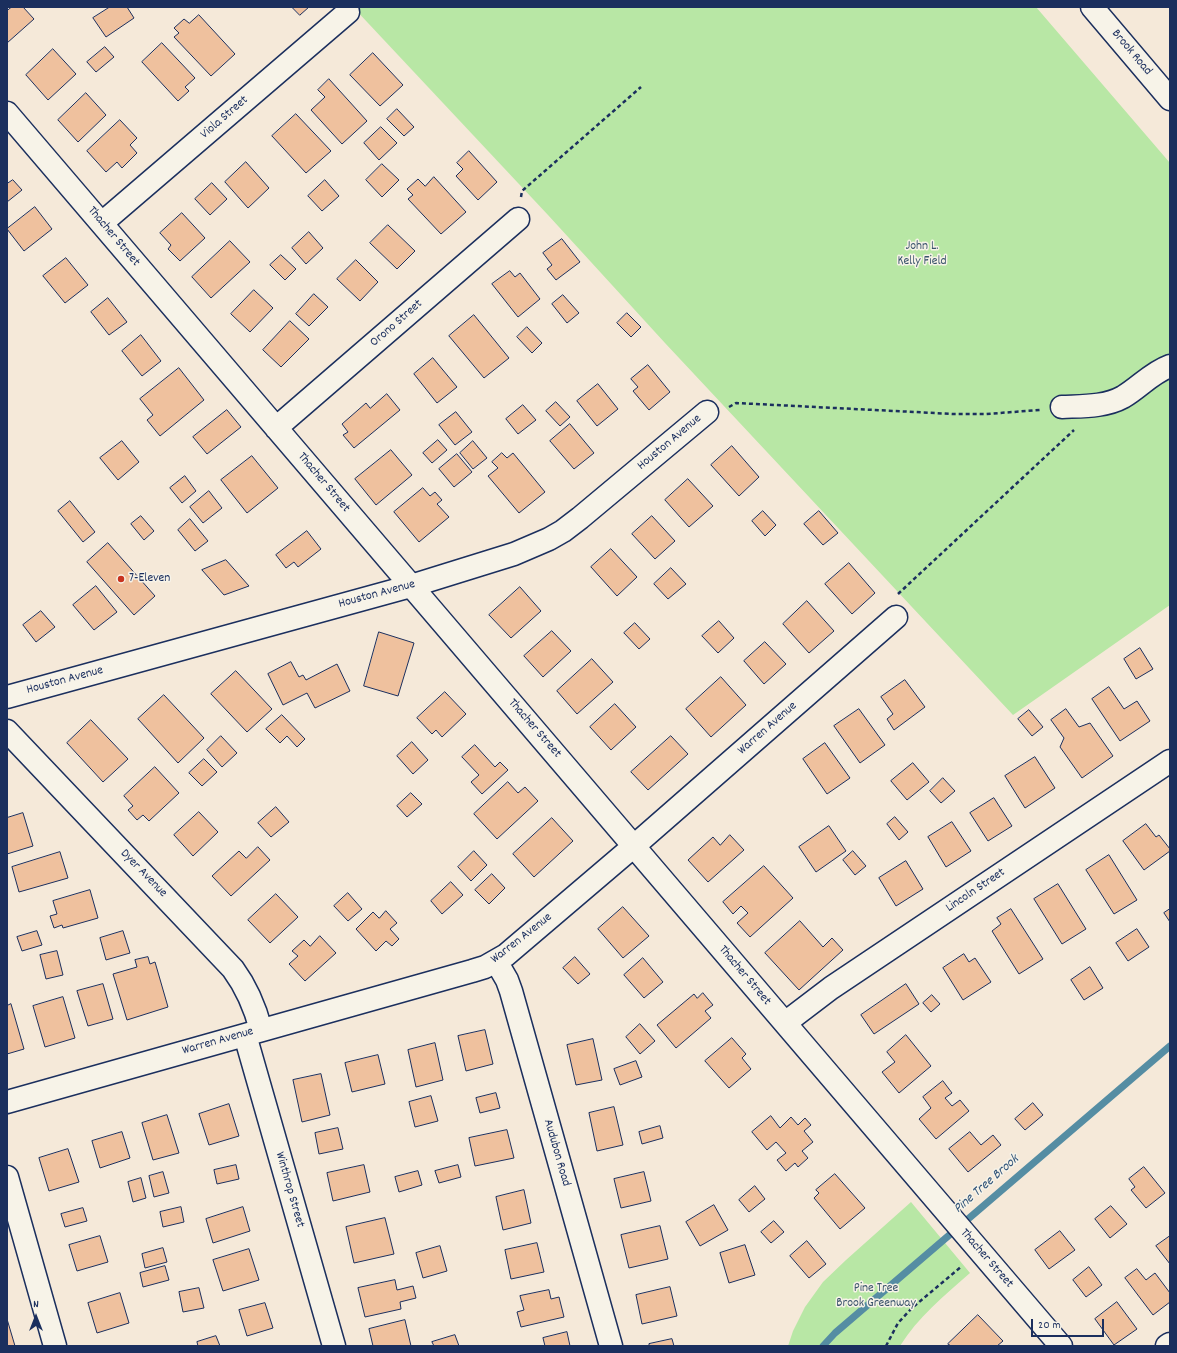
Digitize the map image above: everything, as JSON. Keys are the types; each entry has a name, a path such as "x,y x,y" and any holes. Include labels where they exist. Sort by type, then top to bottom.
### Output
{"street":[{"name":"Brook Road","path":"1092,7 1170,99"},
{"name":"Viola Street","path":"102,223 348,12"},
{"name":"Thacher Street","path":"7,113 1061,1346"},
{"name":"Orono Street","path":"276,428 518,219"},
{"path":"1071,407 1111,402 1123,397 1152,374 1170,366"},
{"name":"Houston Avenue","path":"7,697 411,586 532,547 558,534 580,518 707,412"},
{"name":"Warren Avenue","path":"7,1102 472,971 496,961 506,955 634,846 896,616"},
{"name":"Dyer Avenue","path":"7,731 233,969 241,979 253,1002 253,1032"},
{"name":"Lincoln Street","path":"785,1023 831,988 1170,762"},
{"name":"Audubon Road","path":"496,961 507,980 612,1346"},
{"name":"Winthrop Street","path":"253,1032 334,1346"},
{"path":"7,1177 55,1346"}],"path":[{"path":"518,219 522,191 641,87"},
{"path":"707,412 723,411 736,403 954,414 1017,412 1071,407 1078,427 887,605 896,616"},
{"path":"886,1346 898,1324 912,1308 976,1247"}],"green space":[{"name":"John L. Kelly Field","path":"353,7 1036,7 1170,163 1170,605 1013,715"},
{"name":"Pine Tree Brook Greenway","path":"911,1202 970,1273 923,1316 900,1346 788,1346 793,1331 805,1307 823,1282"}],"building":[{"path":"12,7 23,7 34,19 7,43 7,11"},
{"path":"110,7 127,7 134,18 106,37 93,18"},
{"path":"292,7 309,7 300,15"},
{"path":"199,15 235,54 211,76 174,37 179,33 174,28 184,19 189,23"},
{"path":"162,43 195,78 185,87 189,91 178,101 142,62"},
{"path":"105,47 114,57 96,72 87,62"},
{"path":"53,49 76,74 48,100 26,75"},
{"path":"373,53 403,85 380,106 350,75"},
{"path":"329,79 367,121 342,144 311,110 325,97 318,90"},
{"path":"86,93 106,115 78,142 58,120"},
{"path":"397,109 414,127 404,136 387,119"},
{"path":"296,114 331,151 306,173 272,136"},
{"path":"120,120 137,138 130,145 137,153 122,168 117,162 106,172 87,151"},
{"path":"381,127 397,143 379,160 364,143"},
{"path":"469,151 497,182 478,200 456,176 463,169 457,163"},
{"path":"246,162 269,188 248,208 225,182"},
{"path":"382,164 399,180 382,197 366,180"},
{"path":"434,177 466,212 441,234 408,199 413,195 407,189 418,179 425,186"},
{"path":"13,180 22,190 7,202 7,184"},
{"path":"325,180 339,196 322,211 308,196"},
{"path":"212,183 227,199 210,215 195,199"},
{"path":"35,207 52,229 24,251 7,229"},
{"path":"182,213 205,238 180,261 168,249 171,245 160,233"},
{"path":"388,225 415,251 397,269 370,243"},
{"path":"309,232 323,248 306,264 292,248"},
{"path":"562,239 580,262 556,280 547,269 552,265 543,253"},
{"path":"230,241 250,262 211,298 192,277"},
{"path":"281,255 296,269 285,280 270,265"},
{"path":"66,258 88,285 65,303 43,276"},
{"path":"356,260 378,282 360,301 337,279"},
{"path":"510,271 515,277 520,273 540,299 518,317 492,284"},
{"path":"254,290 273,308 250,332 231,314"},
{"path":"314,294 328,307 309,326 296,314"},
{"path":"563,295 579,313 567,323 552,304"},
{"path":"108,298 127,322 109,335 91,312"},
{"path":"627,313 641,327 631,337 617,323"},
{"path":"474,315 509,358 484,378 449,336"},
{"path":"290,321 309,339 281,367 263,350"},
{"path":"527,327 542,343 532,353 517,337"},
{"path":"141,335 161,361 142,376 122,351"},
{"path":"433,358 457,387 437,403 414,374"},
{"path":"648,365 670,392 649,410 633,391 638,387 631,379"},
{"path":"179,368 204,400 160,436 147,420 153,415 140,399"},
{"path":"598,384 618,409 597,426 577,401"},
{"path":"387,394 400,410 354,448 343,435 348,432 342,424 366,403 370,408"},
{"path":"556,402 570,417 560,426 546,411"},
{"path":"523,405 536,420 518,434 506,419"},
{"path":"227,410 241,427 207,454 193,437"},
{"path":"456,412 472,432 455,445 439,425"},
{"path":"570,424 594,453 574,469 550,441"},
{"path":"438,440 447,450 432,463 423,453"},
{"path":"122,441 139,462 118,480 100,458"},
{"path":"473,441 487,458 473,469 460,453"},
{"path":"732,446 759,477 739,496 711,465"},
{"path":"391,450 412,475 376,505 355,479"},
{"path":"502,453 507,458 513,453 545,492 519,513 488,476 498,468 492,462"},
{"path":"457,454 472,472 454,487 439,469"},
{"path":"252,456 278,488 247,513 221,480"},
{"path":"185,476 196,491 182,503 170,488"},
{"path":"688,479 713,506 689,527 665,500"},
{"path":"423,488 430,496 435,492 442,500 437,504 449,517 419,542 394,512"},
{"path":"209,491 222,508 203,523 190,507"},
{"path":"70,501 95,532 83,542 58,511"},
{"path":"763,511 776,525 765,536 752,521"},
{"path":"819,511 838,533 823,545 804,524"},
{"path":"141,516 154,531 144,540 131,524"},
{"path":"652,516 675,541 655,559 632,534"},
{"path":"190,519 208,541 195,551 178,530"},
{"path":"307,531 321,549 298,567 294,562 286,568 276,555"},
{"name":"7-Eleven","path":"108,543 155,596 134,615 87,562"},
{"path":"611,549 637,577 617,596 591,567"},
{"path":"226,560 249,586 224,595 202,570"},
{"path":"849,563 875,593 852,614 825,584"},
{"path":"671,568 686,584 668,599 654,584"},
{"path":"96,586 117,612 94,630 73,605"},
{"path":"520,587 541,611 511,638 489,615"},
{"path":"807,601 834,631 809,653 783,624"},
{"path":"41,611 55,627 36,642 23,625"},
{"path":"719,621 734,638 718,653 702,636"},
{"path":"635,623 650,639 639,649 624,633"},
{"path":"552,631 571,651 543,677 524,656"},
{"path":"379,632 414,643 398,696 364,686"},
{"path":"765,642 786,664 764,684 744,661"},
{"path":"1140,648 1153,669 1136,679 1124,659"},
{"path":"592,659 613,682 577,714 557,691"},
{"path":"291,662 299,677 303,675 306,680 337,664 350,691 315,708 307,693 283,705 268,674"},
{"path":"236,671 272,709 247,732 211,694"},
{"path":"721,677 746,705 711,737 686,709"},
{"path":"905,680 925,707 894,730 887,719 893,714 881,697"},
{"path":"1109,687 1124,709 1137,701 1150,721 1120,741 1092,699"},
{"path":"445,692 466,714 442,737 436,730 432,734 417,718"},
{"path":"164,695 204,738 178,763 138,719"},
{"path":"615,704 636,727 611,750 590,727"},
{"path":"859,709 885,745 860,763 834,726"},
{"path":"1066,709 1079,727 1090,723 1113,756 1082,778 1060,747 1064,738 1051,720"},
{"path":"1029,710 1043,727 1032,736 1018,719"},
{"path":"282,715 305,739 297,747 287,736 280,743 266,729"},
{"path":"91,720 128,759 103,782 67,743"},
{"path":"221,736 237,753 222,767 207,750"},
{"path":"671,736 688,754 648,790 631,772"},
{"path":"412,742 428,760 413,774 397,756"},
{"path":"825,743 850,778 827,794 803,759"},
{"path":"475,745 495,767 500,762 508,770 482,794 471,782 479,775 462,757"},
{"path":"1035,757 1055,788 1025,808 1005,776"},
{"path":"204,759 217,772 202,786 189,773"},
{"path":"913,763 929,782 907,800 891,781"},
{"path":"155,767 179,793 149,821 143,815 137,820 128,810 133,806 124,796"},
{"path":"943,778 955,791 941,803 930,791"},
{"path":"508,782 518,793 525,787 538,801 497,839 474,814"},
{"path":"411,793 422,804 407,817 397,806"},
{"path":"994,798 1012,826 988,841 970,813"},
{"path":"276,807 289,822 271,837 258,823"},
{"path":"199,812 218,832 193,856 174,835"},
{"path":"23,813 33,846 7,854 7,818"},
{"path":"895,817 908,832 899,840 887,824"},
{"path":"552,818 573,841 534,877 513,854"},
{"path":"952,822 971,851 946,867 928,837"},
{"path":"1146,824 1156,837 1159,835 1170,851 1144,870 1123,841"},
{"path":"829,826 846,851 816,872 799,847"},
{"path":"730,835 744,850 708,882 688,860 713,837 720,845"},
{"path":"258,847 270,860 231,896 212,876 239,851 246,858"},
{"path":"474,851 487,865 471,881 458,867"},
{"path":"853,851 866,866 855,875 843,860"},
{"path":"60,852 68,878 19,892 12,867"},
{"path":"1109,855 1137,900 1114,914 1086,870"},
{"path":"906,861 923,889 896,906 879,878"},
{"path":"764,866 793,898 750,937 737,923 748,913 741,906 733,914 723,902"},
{"path":"492,874 505,888 489,904 475,890"},
{"path":"451,882 463,895 442,914 431,901"},
{"path":"1058,884 1086,929 1062,944 1034,899"},
{"path":"90,890 98,918 63,928 62,925 54,928 50,916 57,914 53,901"},
{"path":"348,893 362,909 348,921 334,906"},
{"path":"276,894 298,917 270,943 248,920"},
{"path":"623,907 649,936 623,958 598,929"},
{"path":"1011,909 1043,959 1019,974 992,931 1001,924 997,918"},
{"path":"1170,909 1170,922 1164,913"},
{"path":"386,911 397,923 390,929 399,939 392,946 386,941 376,951 356,929 373,912 379,918"},
{"path":"800,921 823,947 832,938 843,950 799,990 765,953"},
{"path":"1137,929 1149,947 1128,961 1116,943"},
{"path":"37,931 42,945 22,951 17,937"},
{"path":"123,931 130,953 106,960 100,938"},
{"path":"320,936 336,953 305,981 289,964 298,956 292,951 304,940 310,946"},
{"path":"57,951 63,975 46,979 40,955"},
{"path":"964,954 969,962 975,958 991,982 963,1000 943,968"},
{"path":"148,957 150,964 155,962 168,1007 127,1020 113,974 137,967 135,960"},
{"path":"575,957 590,974 578,984 563,968"},
{"path":"643,958 663,982 644,998 624,975"},
{"path":"1090,967 1103,988 1084,1000 1071,980"},
{"path":"103,984 113,1019 88,1026 77,991"},
{"path":"906,984 919,1004 874,1034 861,1015"},
{"path":"703,993 713,1005 705,1011 711,1018 676,1048 657,1025 694,994 697,998"},
{"path":"932,995 940,1004 931,1012 923,1003"},
{"path":"63,997 75,1038 45,1047 33,1006"},
{"path":"11,1004 24,1049 7,1054 7,1006"},
{"path":"640,1024 655,1041 640,1054 626,1037"},
{"path":"485,1030 493,1064 466,1071 458,1036"},
{"path":"906,1035 931,1066 899,1093 882,1072 895,1062 887,1052"},
{"path":"732,1038 746,1054 742,1058 751,1069 729,1088 705,1061"},
{"path":"593,1039 602,1080 576,1085 567,1045"},
{"path":"435,1043 443,1080 416,1087 408,1050"},
{"path":"378,1055 385,1084 352,1092 345,1063"},
{"path":"636,1061 642,1077 620,1085 614,1069"},
{"path":"321,1074 330,1115 302,1122 293,1080"},
{"path":"943,1081 952,1093 945,1098 952,1106 960,1100 969,1111 936,1139 919,1119 931,1108 923,1097"},
{"path":"496,1093 500,1108 480,1113 476,1098"},
{"path":"431,1096 438,1121 415,1127 409,1102"},
{"path":"1033,1103 1043,1115 1025,1130 1015,1119"},
{"path":"229,1104 239,1136 209,1145 199,1114"},
{"path":"614,1107 623,1145 597,1151 589,1113"},
{"path":"167,1115 179,1153 153,1160 142,1123"},
{"path":"771,1116 780,1128 791,1117 798,1125 805,1118 811,1125 804,1131 813,1142 802,1151 808,1158 798,1167 795,1163 786,1171 777,1160 786,1153 776,1142 767,1150 752,1132"},
{"path":"660,1126 663,1138 642,1144 639,1132"},
{"path":"338,1128 343,1149 319,1154 315,1133"},
{"path":"507,1130 514,1158 475,1166 469,1138"},
{"path":"122,1132 130,1158 100,1168 92,1141"},
{"path":"970,1132 981,1145 993,1135 1001,1145 968,1172 949,1149"},
{"path":"68,1149 79,1182 49,1191 39,1158"},
{"path":"236,1165 239,1179 217,1184 214,1170"},
{"path":"364,1165 370,1192 333,1201 327,1173"},
{"path":"458,1165 461,1177 439,1183 435,1171"},
{"path":"1144,1167 1165,1193 1146,1208 1131,1190 1135,1187 1129,1179"},
{"path":"418,1171 422,1185 399,1192 395,1177"},
{"path":"163,1172 169,1193 154,1197 149,1176"},
{"path":"644,1172 651,1201 621,1208 614,1179"},
{"path":"835,1174 865,1208 840,1229 814,1198 819,1193 816,1190"},
{"path":"141,1178 146,1198 133,1202 128,1182"},
{"path":"755,1186 765,1199 749,1212 739,1200"},
{"path":"524,1190 531,1223 503,1230 496,1197"},
{"path":"714,1205 728,1230 700,1246 686,1222"},
{"path":"1111,1206 1127,1224 1110,1238 1095,1219"},
{"path":"181,1207 184,1222 163,1227 160,1212"},
{"path":"243,1207 250,1231 213,1243 206,1219"},
{"path":"83,1208 87,1221 65,1227 61,1214"},
{"path":"385,1218 394,1254 354,1263 346,1227"},
{"path":"774,1221 784,1232 771,1243 761,1232"},
{"path":"660,1226 668,1259 629,1268 621,1235"},
{"path":"1060,1231 1075,1250 1049,1269 1035,1250"},
{"path":"100,1236 108,1262 77,1271 69,1245"},
{"path":"1170,1236 1170,1264 1156,1246"},
{"path":"807,1241 826,1264 809,1278 790,1256"},
{"path":"537,1243 544,1272 511,1279 505,1250"},
{"path":"745,1245 755,1275 729,1283 720,1253"},
{"path":"440,1246 447,1271 423,1278 416,1253"},
{"path":"163,1248 167,1262 145,1268 142,1254"},
{"path":"249,1249 259,1280 223,1291 213,1260"},
{"path":"165,1266 169,1280 143,1287 140,1273"},
{"path":"1089,1267 1102,1285 1086,1297 1073,1280"},
{"path":"1137,1269 1146,1280 1155,1273 1170,1293 1170,1302 1153,1315 1125,1278"},
{"path":"395,1280 397,1290 413,1286 416,1298 400,1302 401,1309 365,1317 358,1288"},
{"path":"670,1287 677,1316 642,1324 636,1295"},
{"path":"199,1288 204,1308 183,1312 179,1292"},
{"path":"549,1290 551,1299 559,1297 564,1317 521,1327 517,1312 524,1310 520,1296"},
{"path":"120,1293 129,1323 97,1333 88,1303"},
{"path":"1117,1302 1137,1329 1114,1345 1095,1319"},
{"path":"265,1303 273,1328 247,1336 239,1310"},
{"path":"978,1315 1003,1341 997,1346 951,1346 948,1344"},
{"path":"7,1319 15,1346 7,1346"},
{"path":"405,1320 411,1346 373,1346 369,1329"},
{"path":"567,1332 570,1346 545,1346 543,1338"},
{"path":"455,1335 459,1346 434,1346 432,1342"},
{"path":"216,1336 220,1346 198,1346 197,1342"},
{"path":"672,1339 674,1346 649,1346 649,1344"}],"waterway":[{"name":"Pine Tree Brook","path":"823,1346 835,1333 1170,1046"}],"place":[{"name":"7-Eleven","path":"121,579"}]}
